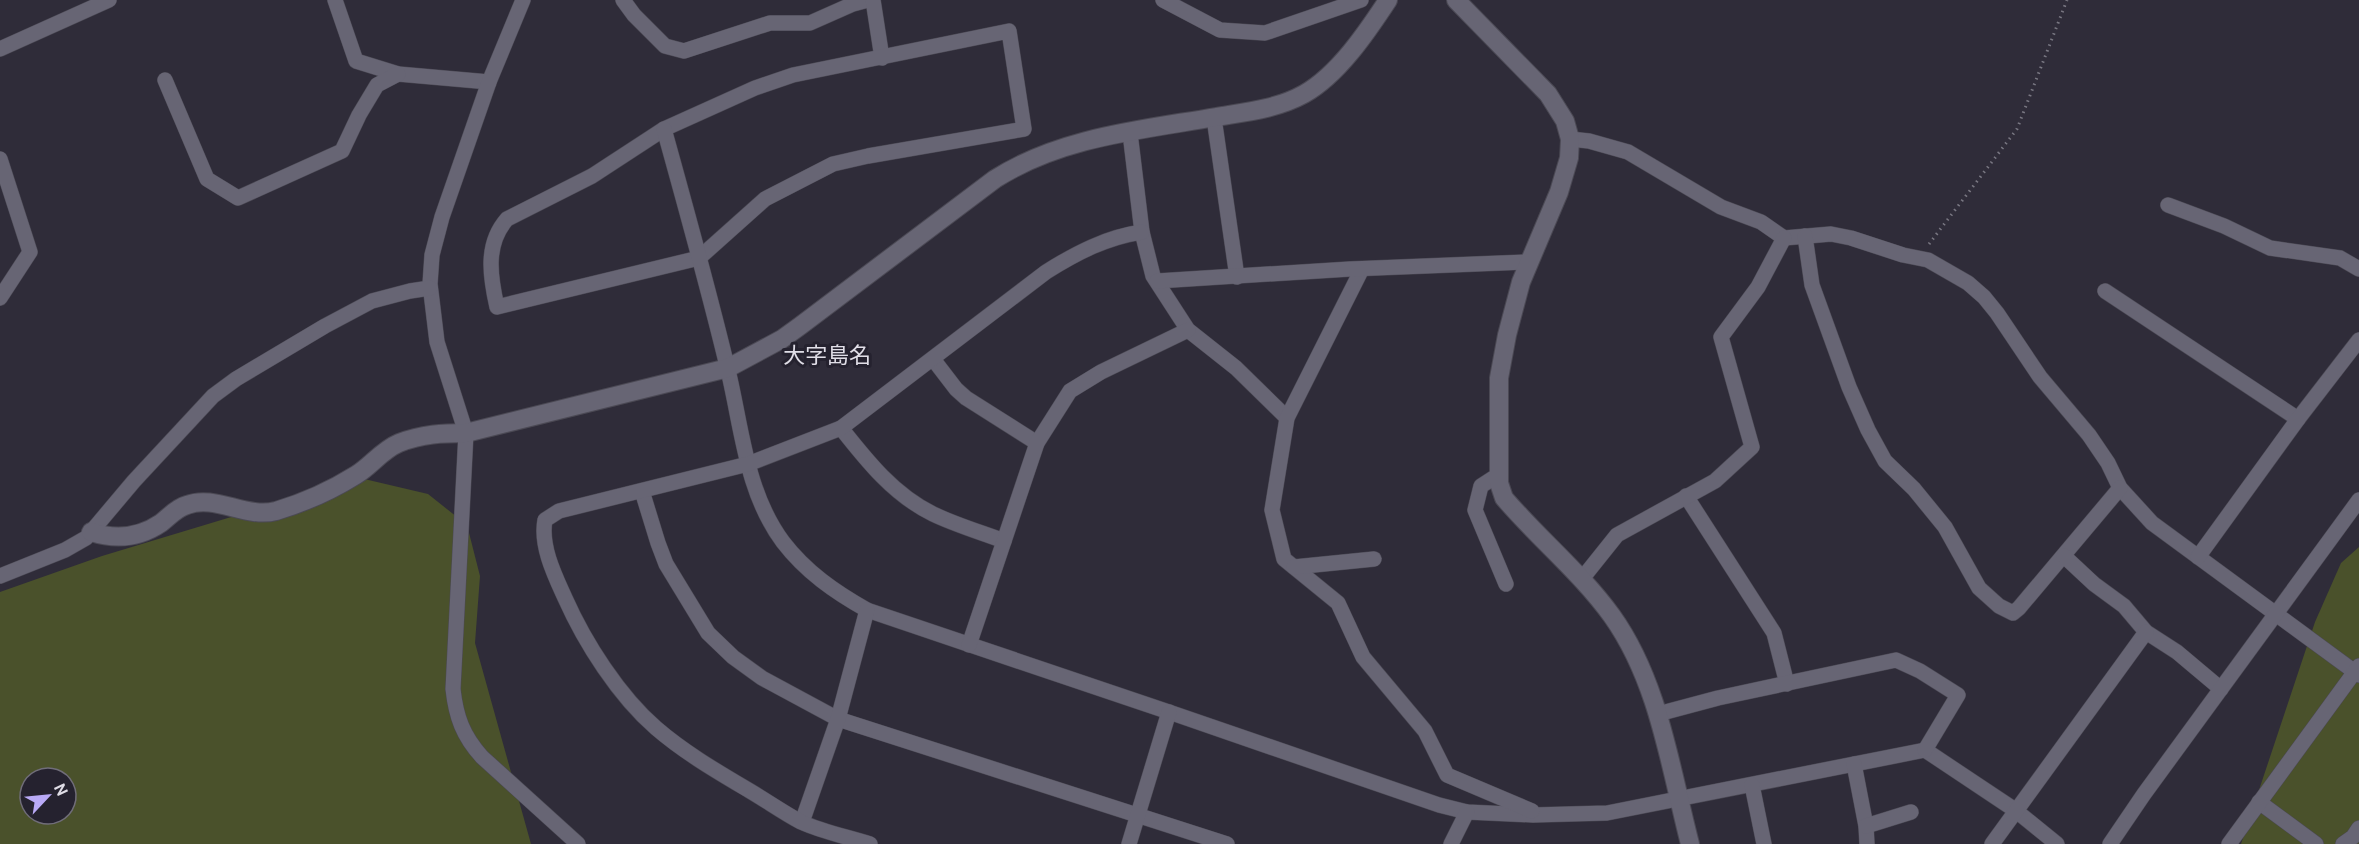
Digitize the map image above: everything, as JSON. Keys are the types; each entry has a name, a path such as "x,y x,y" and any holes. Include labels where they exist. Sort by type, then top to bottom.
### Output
{"street":[{"path":"0,49 109,0"},
{"path":"335,0 356,60 398,74 489,81"},
{"path":"523,0 489,81 442,217 432,255 430,288 437,342 466,433 453,689 459,723 464,735 482,757 578,844"},
{"path":"623,0 634,15 665,46 684,51 770,23 810,23 853,4 871,0 882,58"},
{"path":"1163,0 1220,30 1265,33 1361,0"},
{"path":"91,532 113,537 137,535 161,523 178,509 193,503 222,505 258,513 274,512 355,476 384,451 400,443 435,433 466,433 728,369 782,339 995,179 1017,165 1069,145 1276,106 1305,94 1332,73 1388,0"},
{"path":"1456,0 1548,94 1565,121 1570,139 1569,158 1559,192 1521,282 1507,335 1499,378 1498,476 1504,498 1581,580 1628,640 1647,682 1658,714 1690,844"},
{"path":"1009,32 1024,129 833,164 765,199 699,258 497,307 490,264 498,229 507,219 592,176 664,129 755,88 793,75 1009,32"},
{"path":"165,80 207,179 238,198 342,151 376,85 398,74"},
{"path":"1214,118 1238,277"},
{"path":"664,129 728,369 747,464 767,516 783,542 805,567 825,585 867,610 1439,805 1467,812 1542,815 1607,813 1925,750 2016,811 2057,844"},
{"path":"1130,133 1142,232 1147,258 1156,281 1188,330 1236,368 1287,418"},
{"path":"1570,139 1589,141 1628,152 1721,207 1761,222 1784,238 1831,234 1851,238 1928,260 1968,283 1984,297 2040,377 2089,435 2108,463 2120,489 2152,523 2358,671 2229,844"},
{"path":"0,159 30,252 0,298"},
{"path":"2168,205 2224,226 2270,248 2340,258 2359,270"},
{"path":"870,844 802,822 710,768 655,727 628,698 591,646 572,614 556,578 546,545 545,520 559,511 747,464 841,428 1004,303 1066,259 1116,236 1142,232"},
{"path":"1805,236 1812,285 1849,387 1868,430 1885,461 1914,489 1945,527 1979,588 1999,606 2013,614 2120,489"},
{"path":"1581,580 1617,535 1715,481 1752,447 1721,337 1758,287 1784,238"},
{"path":"1156,281 1529,262"},
{"path":"1362,269 1287,418 1272,510 1284,559 1338,603 1363,657 1425,731 1447,775 1542,815"},
{"path":"0,576 65,550 86,538 134,481 213,396 236,379 372,301 430,288"},
{"path":"2104,291 2298,419"},
{"path":"969,645 1037,443 1070,391 1101,372 1188,330"},
{"path":"2198,557 2298,419 2359,340"},
{"path":"933,359 956,389 966,398 1037,443"},
{"path":"841,428 882,477 919,506 1004,541"},
{"path":"1498,476 1481,486 1475,510 1506,584"},
{"path":"642,490 658,543 676,584 708,633 733,657 762,678 838,719 1227,844"},
{"path":"1686,496 1774,633 1787,684"},
{"path":"2110,844 2359,500"},
{"path":"2064,555 2094,585 2124,606 2146,632 2177,652 2221,689"},
{"path":"1294,567 1374,560"},
{"path":"802,822 838,719 867,610"},
{"path":"1992,844 2146,632"},
{"path":"1658,714 1718,698 1896,660 1920,671 1958,695 1925,750"},
{"path":"1129,844 1169,712"},
{"path":"1854,764 1866,826 1867,844"},
{"path":"1752,785 1764,844"},
{"path":"2259,802 2316,844"},
{"path":"1451,844 1467,812"},
{"path":"1866,826 1911,812"},
{"path":"2343,844 2353,837 2359,828"}],"path":[{"path":"1918,258 2017,129 2067,0"}],"green space":[{"path":"360,478 428,494 467,525 480,576 475,643 531,844 0,844 0,592 102,556"},
{"path":"2359,547 2359,844 2241,844 2315,622 2341,563"}],"district":[{"name":"大字島名","path":"827,355"}]}
